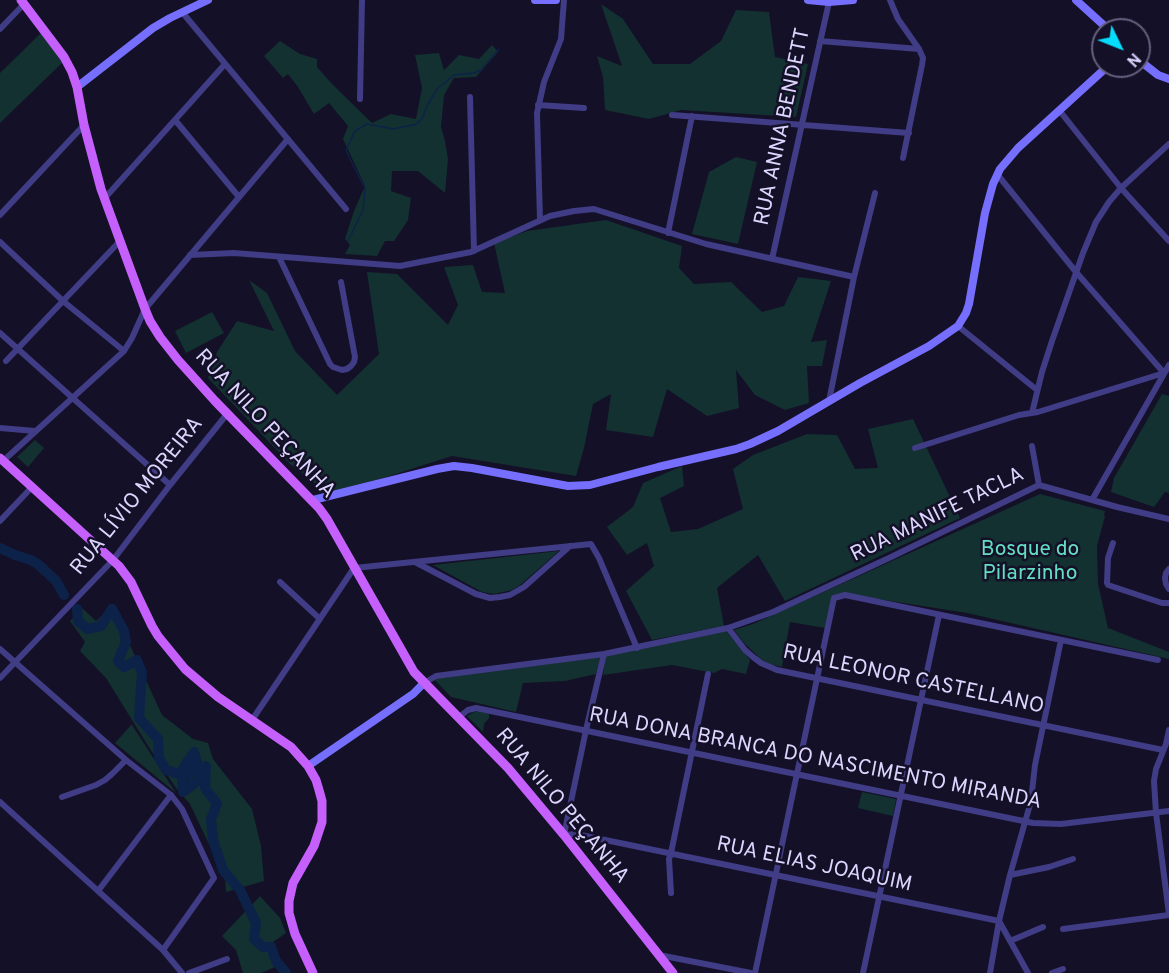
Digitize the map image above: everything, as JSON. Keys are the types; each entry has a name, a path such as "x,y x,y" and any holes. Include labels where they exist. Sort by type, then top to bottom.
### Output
{"main road":[{"name":"RUA NILO PEÇANHA","path":"22,2 69,65 77,87 84,125 104,199 154,329 227,414 313,500 327,519 412,669 508,768 673,973"},
{"path":"1,460 113,560 131,582 152,626 174,657 202,685 291,747 308,766 320,790 322,822 315,846 293,883 289,913 295,934 313,973"}],"street":[{"path":"77,87 153,28 208,0"},
{"path":"360,99 362,0"},
{"path":"535,0 556,0"},
{"path":"540,220 536,121 544,82 561,39 564,0"},
{"path":"808,0 829,2 853,0"},
{"path":"890,0 898,19 919,49 923,61 903,158"},
{"path":"1076,0 1095,18"},
{"path":"0,30 22,2"},
{"name":"RUA ANNA BENDETT","path":"772,259 829,2"},
{"path":"182,12 346,209"},
{"path":"820,41 919,49"},
{"path":"104,199 225,64"},
{"path":"1151,69 1169,79"},
{"path":"313,500 454,466 568,486 590,485 718,454 750,444 778,431 929,346 958,326 969,304 982,225 988,198 997,174 1009,156 1095,78"},
{"path":"470,97 474,251"},
{"path":"538,105 584,108"},
{"path":"1059,110 1121,188 1169,241"},
{"path":"672,115 909,133"},
{"path":"668,233 692,116"},
{"path":"175,120 239,196"},
{"path":"0,215 84,125"},
{"path":"1,460 124,351 145,309 288,139"},
{"path":"1032,413 1052,341 1096,222 1121,188 1169,144"},
{"path":"997,174 1076,272 1164,373"},
{"path":"829,401 854,277 875,193"},
{"path":"190,255 234,253 400,266 474,251 540,220 561,213 594,209 706,244 854,277"},
{"path":"6,361 120,240"},
{"path":"0,242 63,301 124,351"},
{"path":"279,257 330,364 337,370 347,369 354,362 355,357 341,282"},
{"path":"958,326 1037,390"},
{"path":"0,333 170,485"},
{"path":"1092,500 1169,365"},
{"path":"915,448 1164,373"},
{"name":"RUA LÍVIO MOREIRA","path":"0,678 113,560 227,414"},
{"path":"0,428 35,431"},
{"path":"1032,446 1039,485"},
{"name":"RUA MANIFE TACLA","path":"728,628 794,603 1039,485 1169,519"},
{"path":"0,521 32,487"},
{"path":"1113,543 1108,558 1108,585 1162,603 1169,603"},
{"path":"252,720 354,568 591,544 637,648"},
{"path":"415,562 476,594 490,598 500,597 510,595 524,587 570,546"},
{"path":"1169,569 1165,578 1169,589"},
{"path":"280,582 320,619"},
{"path":"659,955 753,973 834,598 845,595 1158,660"},
{"path":"864,973 939,615"},
{"path":"308,766 436,676 604,654 728,628"},
{"name":"RUA LEONOR CASTELLANO","path":"728,628 745,650 761,663 777,670 1163,750"},
{"path":"990,973 999,921 1030,801 1061,640"},
{"path":"0,649 126,760 171,795 182,809 214,878 163,950"},
{"path":"564,835 604,654"},
{"path":"671,893 668,861 708,674"},
{"name":"RUA DONA BRANCA DO NASCIMENTO MIRANDA","path":"459,717 468,710 476,708 1025,822 1061,824 1169,811"},
{"path":"1063,929 1169,914 1156,813 1154,777 1169,730"},
{"path":"62,797 105,780 126,760"},
{"path":"98,891 171,795"},
{"path":"0,802 163,950 182,973"},
{"name":"RUA ELIAS JOAQUIM","path":"564,835 576,834 999,921"},
{"path":"1010,875 1049,867 1073,859"},
{"path":"999,921 1028,973"},
{"path":"1010,941 1043,927"},
{"path":"189,973 227,959"},
{"path":"1052,973 1063,969"}],"green space":[{"path":"601,4 623,19 653,64 690,64 721,41 736,10 769,12 775,57 808,64 796,117 681,110 649,119 605,110 603,77 597,56 622,66"},
{"path":"41,33 63,62 0,123 0,73"},
{"path":"280,41 300,54 317,59 317,67 372,123 391,114 416,119 422,88 415,55 439,53 444,70 459,55 479,59 492,45 498,52 476,77 454,78 444,95 441,127 448,159 445,193 418,171 392,171 391,191 411,198 408,220 394,241 385,241 377,256 345,254 350,245 345,239 365,186 343,139 348,126 329,103 314,114 288,74 283,78 264,56"},
{"path":"736,157 757,162 738,244 692,234 709,172"},
{"path":"606,220 682,246 679,268 694,284 731,282 762,312 784,306 798,277 831,281 811,342 827,340 822,366 807,366 809,403 785,410 755,395 736,370 739,408 707,416 667,389 653,437 606,430 611,394 593,404 576,476 452,456 330,495 290,464 208,378 217,352 237,321 274,331 249,280 267,293 295,351 337,395 379,354 367,272 397,274 448,325 458,305 444,267 473,265 482,292 505,293 494,243 527,231"},
{"path":"212,312 224,333 186,353 175,331"},
{"path":"1162,394 1169,396 1169,493 1165,492 1154,507 1111,492 1114,478"},
{"path":"913,419 960,518 785,601 758,555 717,588 724,626 652,640 626,591 654,566 647,543 627,555 607,527 633,507 643,483 682,466 684,486 660,498 671,532 698,529 743,509 733,469 753,455 807,434 837,435 855,469 878,468 868,429"},
{"path":"35,440 44,448 28,467 17,457"},
{"name":"Bosque do Pilarzinho","path":"1040,494 1105,511 1097,546 1098,584 1108,628 1169,652 1169,659 967,613 846,594 833,595 825,628 790,622 782,667 761,659 734,630 753,624"},
{"path":"559,551 519,586 494,594 482,592 433,565"},
{"path":"112,606 162,715 193,739 208,743 213,759 252,809 261,846 264,881 226,892 225,878 190,804 176,788 150,749 106,678 80,651 85,642 70,621 82,608 96,621"},
{"path":"726,631 750,660 746,674 722,669 714,673 672,665 603,675 606,656"},
{"path":"600,657 596,674 565,681 523,683 516,712 451,697 434,679"},
{"path":"478,711 489,714 483,732 467,716"},
{"path":"132,725 176,793 115,743"},
{"path":"862,792 896,799 893,816 858,808"},
{"path":"260,896 280,918 286,933 273,942 282,964 261,973 243,973 236,950 222,936"}],"waterway":[{"path":"348,241 363,210 365,188 346,150 355,131 367,124 393,129 417,124 437,89 454,75 481,70 499,49"},
{"path":"0,548 39,565 56,581 64,595"},
{"path":"77,609 78,621 87,629 101,626 112,609 124,631 126,642 118,661 124,667 137,660 142,673 139,718 158,739 159,758 166,770 179,774 194,752 197,762 182,782 183,792 195,783 206,766 205,788 217,804 211,819 213,840 223,870 240,890 256,923 254,939 263,947 271,947 276,961 286,973"}]}
